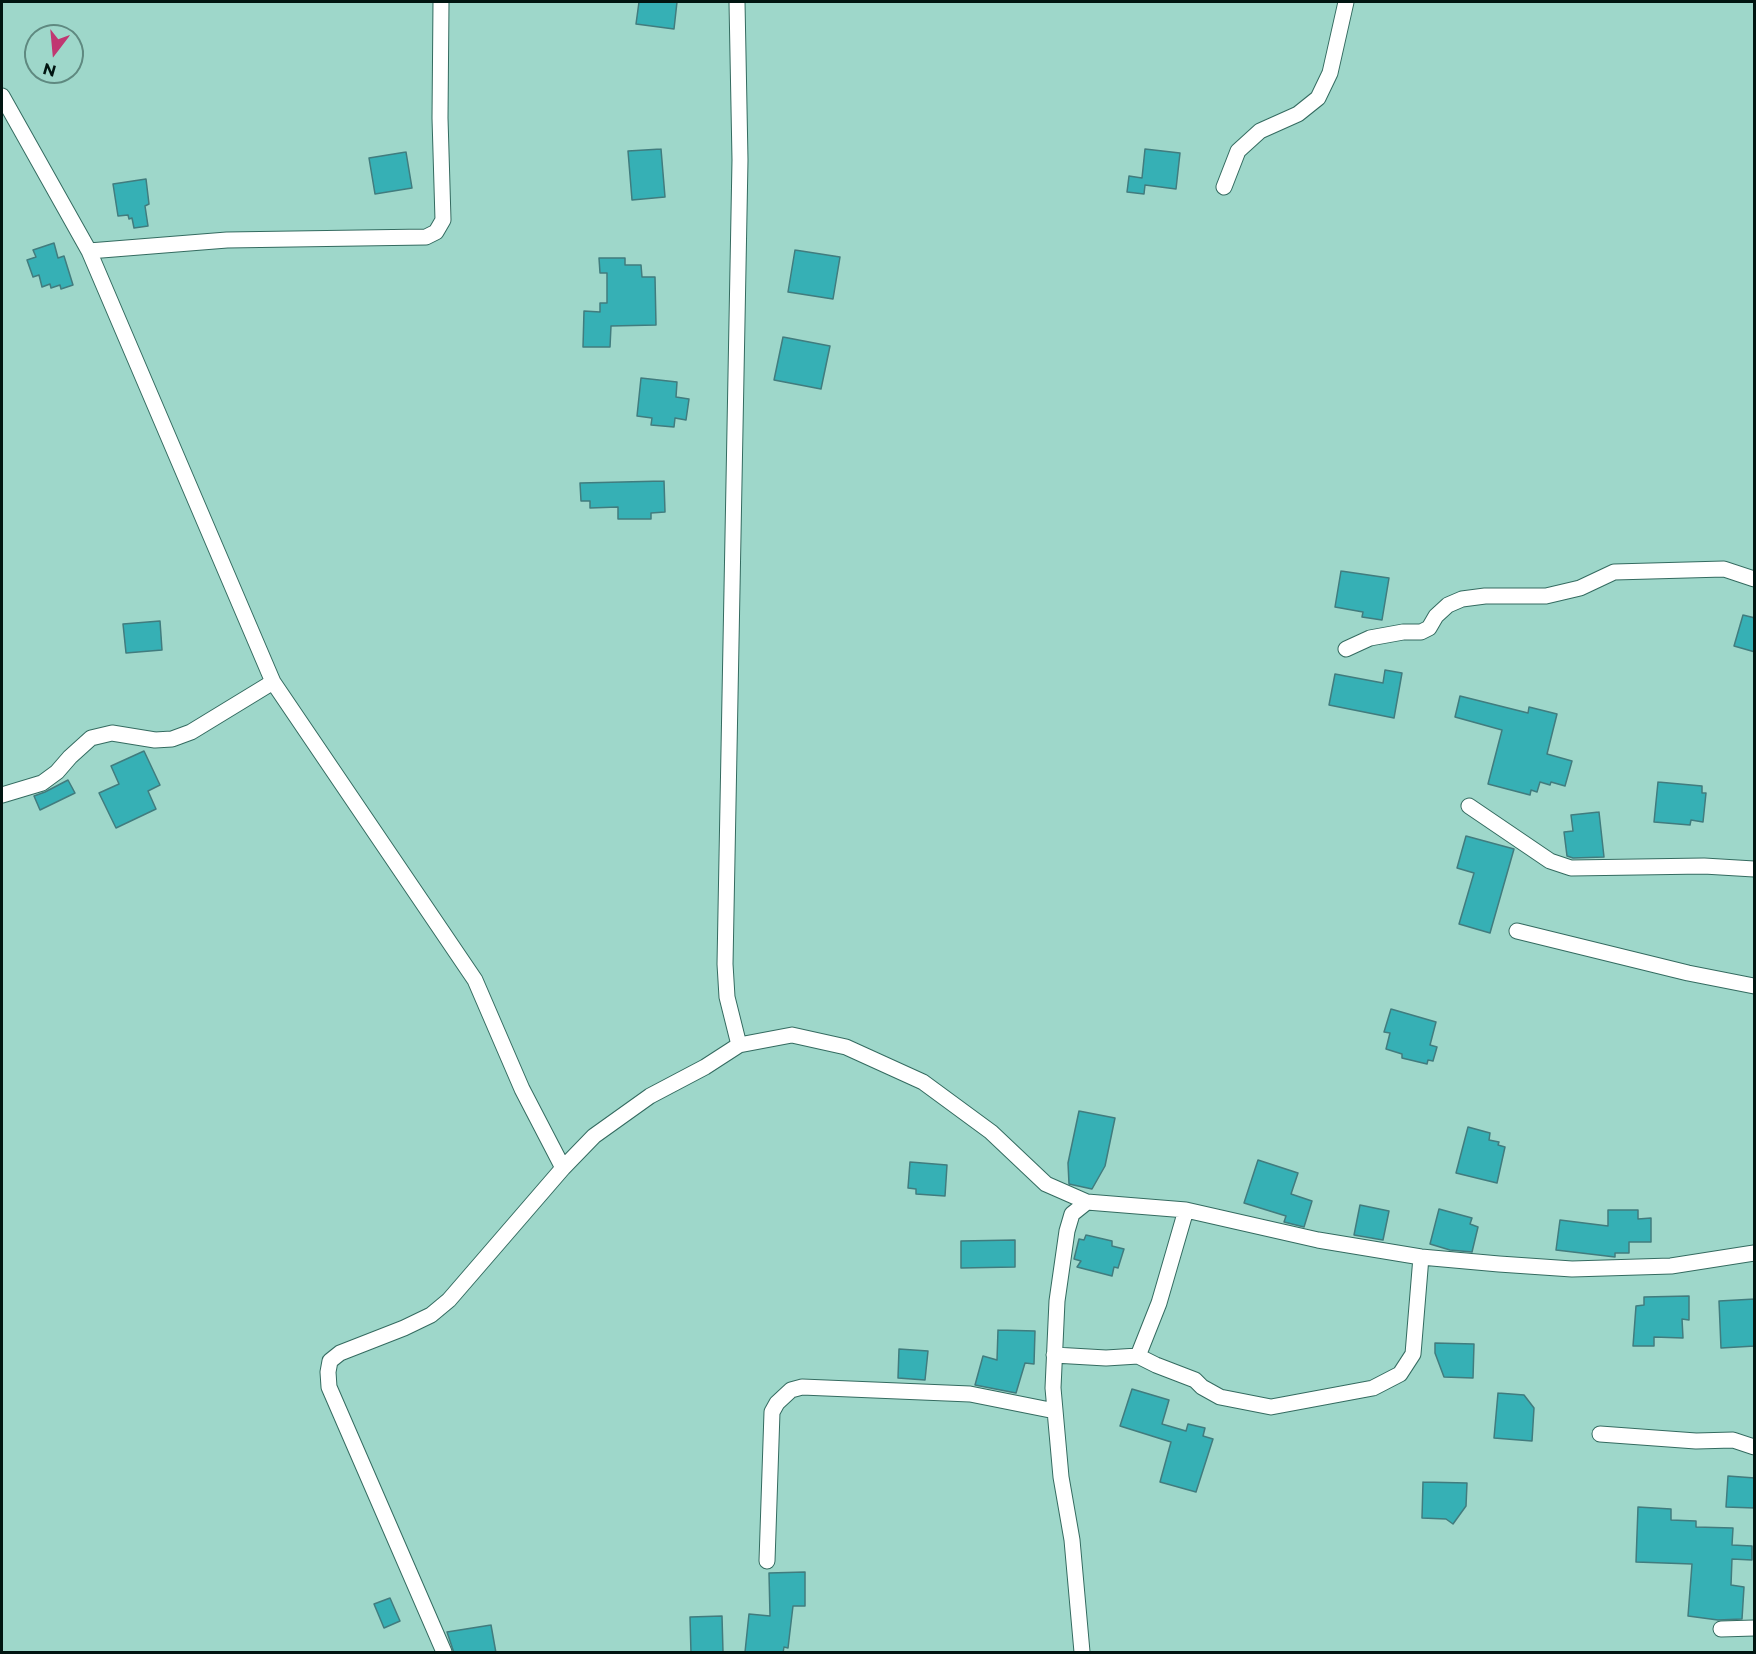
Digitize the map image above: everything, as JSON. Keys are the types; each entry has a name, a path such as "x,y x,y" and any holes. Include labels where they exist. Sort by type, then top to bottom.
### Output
{"street":[{"path":"89,250 227,240 426,237 436,232 443,220 440,118 441,2"},
{"path":"737,2 740,160 725,964 727,997 739,1045"},
{"path":"1224,188 1238,151 1260,131 1298,114 1317,98 1330,73 1346,2"},
{"path":"2,96 89,250 273,682 475,980 522,1089 563,1168"},
{"path":"1346,649 1370,638 1404,632 1420,632 1429,628 1436,616 1448,605 1462,600 1485,596 1546,596 1580,588 1614,572 1724,569 1755,579"},
{"path":"2,795 42,783 57,772 91,738 111,733 155,740 172,739 191,732 273,682"},
{"path":"1469,806 1550,861 1570,868 1704,866 1755,869"},
{"path":"1517,931 1688,973 1755,986"},
{"path":"444,1653 329,1387 327,1372 330,1361 339,1353 431,1315 449,1300 563,1168 594,1136 650,1096 705,1067 739,1045 792,1035 846,1047 923,1082 991,1132 1046,1184 1086,1202 1186,1210 1318,1240 1421,1257 1572,1269 1671,1266 1755,1253"},
{"path":"1082,1653 1072,1540 1061,1477 1053,1388 1057,1301 1067,1231 1072,1214 1086,1202"},
{"path":"1138,1356 1159,1303 1186,1210"},
{"path":"1054,1355 1106,1358 1138,1356 1195,1380 1202,1387 1220,1397 1270,1407 1373,1388 1400,1374 1413,1354 1421,1257"},
{"path":"767,1561 772,1412 777,1403 791,1390 802,1387 970,1394 1055,1411"},
{"path":"1600,1434 1695,1441 1733,1440 1755,1447"},
{"path":"1721,1629 1755,1628"}],"building":[{"path":"639,2 677,2 674,29 636,24"},
{"path":"661,149 665,197 632,200 628,151"},
{"path":"1145,149 1180,153 1176,189 1145,185 1144,194 1127,192 1129,176 1142,178"},
{"path":"406,152 412,188 375,194 369,158"},
{"path":"146,179 149,204 145,206 148,226 134,228 132,218 129,219 128,215 118,216 113,184"},
{"path":"54,243 58,258 64,256 73,285 61,289 60,285 51,288 50,284 42,287 39,275 33,277 27,260 36,257 33,250"},
{"path":"795,250 840,257 833,299 788,292"},
{"path":"599,258 625,258 625,265 641,265 642,277 655,277 656,325 611,326 610,347 583,347 584,311 600,312 600,303 607,303 607,273 600,273"},
{"path":"783,337 830,346 821,389 774,380"},
{"path":"641,378 677,382 676,397 689,399 686,420 675,418 674,427 651,425 652,418 637,416"},
{"path":"664,481 665,512 651,513 651,519 618,519 618,507 590,508 590,501 581,501 580,483"},
{"path":"1341,571 1389,578 1382,620 1362,617 1363,612 1335,607"},
{"path":"1743,615 1755,618 1755,652 1734,646"},
{"path":"160,621 162,650 126,653 123,624"},
{"path":"1385,670 1402,673 1394,718 1329,705 1335,674 1383,683"},
{"path":"1460,696 1528,713 1529,707 1557,714 1547,754 1572,761 1565,786 1540,782 1537,792 1531,790 1530,795 1488,784 1502,730 1455,717"},
{"path":"144,751 160,785 148,791 156,809 116,828 99,793 119,784 111,766"},
{"path":"68,780 75,793 40,810 34,796"},
{"path":"1658,782 1702,786 1702,793 1706,793 1703,822 1691,820 1690,825 1654,822"},
{"path":"1599,812 1604,857 1573,858 1567,856 1564,832 1573,831 1571,815"},
{"path":"1466,836 1514,849 1490,933 1459,924 1474,873 1457,868"},
{"path":"1391,1009 1436,1022 1430,1045 1437,1047 1433,1061 1428,1060 1427,1064 1402,1058 1402,1054 1386,1049 1390,1033 1384,1032"},
{"path":"1079,1111 1115,1118 1105,1166 1092,1189 1069,1184 1068,1163"},
{"path":"1468,1127 1490,1133 1489,1140 1499,1142 1498,1145 1505,1147 1497,1183 1456,1173"},
{"path":"1258,1160 1298,1173 1291,1194 1312,1201 1304,1227 1284,1222 1286,1216 1244,1203"},
{"path":"910,1162 947,1165 945,1196 916,1194 916,1189 908,1188"},
{"path":"1360,1205 1389,1211 1383,1240 1354,1235"},
{"path":"1439,1209 1472,1218 1470,1224 1478,1227 1472,1252 1450,1250 1430,1244"},
{"path":"1608,1210 1638,1210 1638,1219 1651,1218 1651,1242 1629,1242 1629,1253 1615,1253 1615,1257 1556,1250 1560,1220 1608,1226"},
{"path":"1086,1235 1112,1241 1112,1246 1124,1249 1118,1268 1114,1267 1112,1276 1077,1267 1081,1261 1074,1259 1079,1239 1084,1240"},
{"path":"1015,1240 1015,1267 961,1268 961,1241"},
{"path":"1689,1296 1689,1320 1682,1319 1683,1338 1654,1337 1654,1346 1633,1346 1636,1306 1644,1305 1644,1297"},
{"path":"1755,1299 1755,1346 1721,1348 1719,1301"},
{"path":"998,1330 1035,1331 1034,1364 1025,1363 1016,1393 975,1385 983,1356 997,1360"},
{"path":"1435,1343 1474,1344 1473,1378 1444,1377 1435,1353"},
{"path":"899,1349 928,1351 925,1380 898,1378"},
{"path":"1132,1389 1169,1400 1162,1424 1186,1431 1188,1424 1205,1428 1203,1436 1213,1439 1196,1492 1160,1482 1171,1442 1120,1426"},
{"path":"1498,1393 1524,1395 1534,1408 1532,1441 1494,1438"},
{"path":"1728,1476 1755,1478 1755,1508 1726,1507"},
{"path":"1423,1482 1467,1483 1466,1506 1453,1524 1446,1519 1422,1518"},
{"path":"1638,1507 1671,1509 1671,1520 1696,1521 1696,1527 1733,1528 1732,1545 1752,1546 1752,1560 1732,1559 1731,1585 1744,1587 1742,1619 1718,1620 1688,1616 1692,1564 1636,1562"},
{"path":"805,1572 805,1606 793,1606 788,1648 784,1647 783,1653 745,1652 749,1614 770,1616 769,1573"},
{"path":"390,1598 400,1621 384,1628 374,1604"},
{"path":"722,1616 723,1652 691,1653 690,1617"},
{"path":"491,1625 496,1653 454,1653 447,1632"}]}
